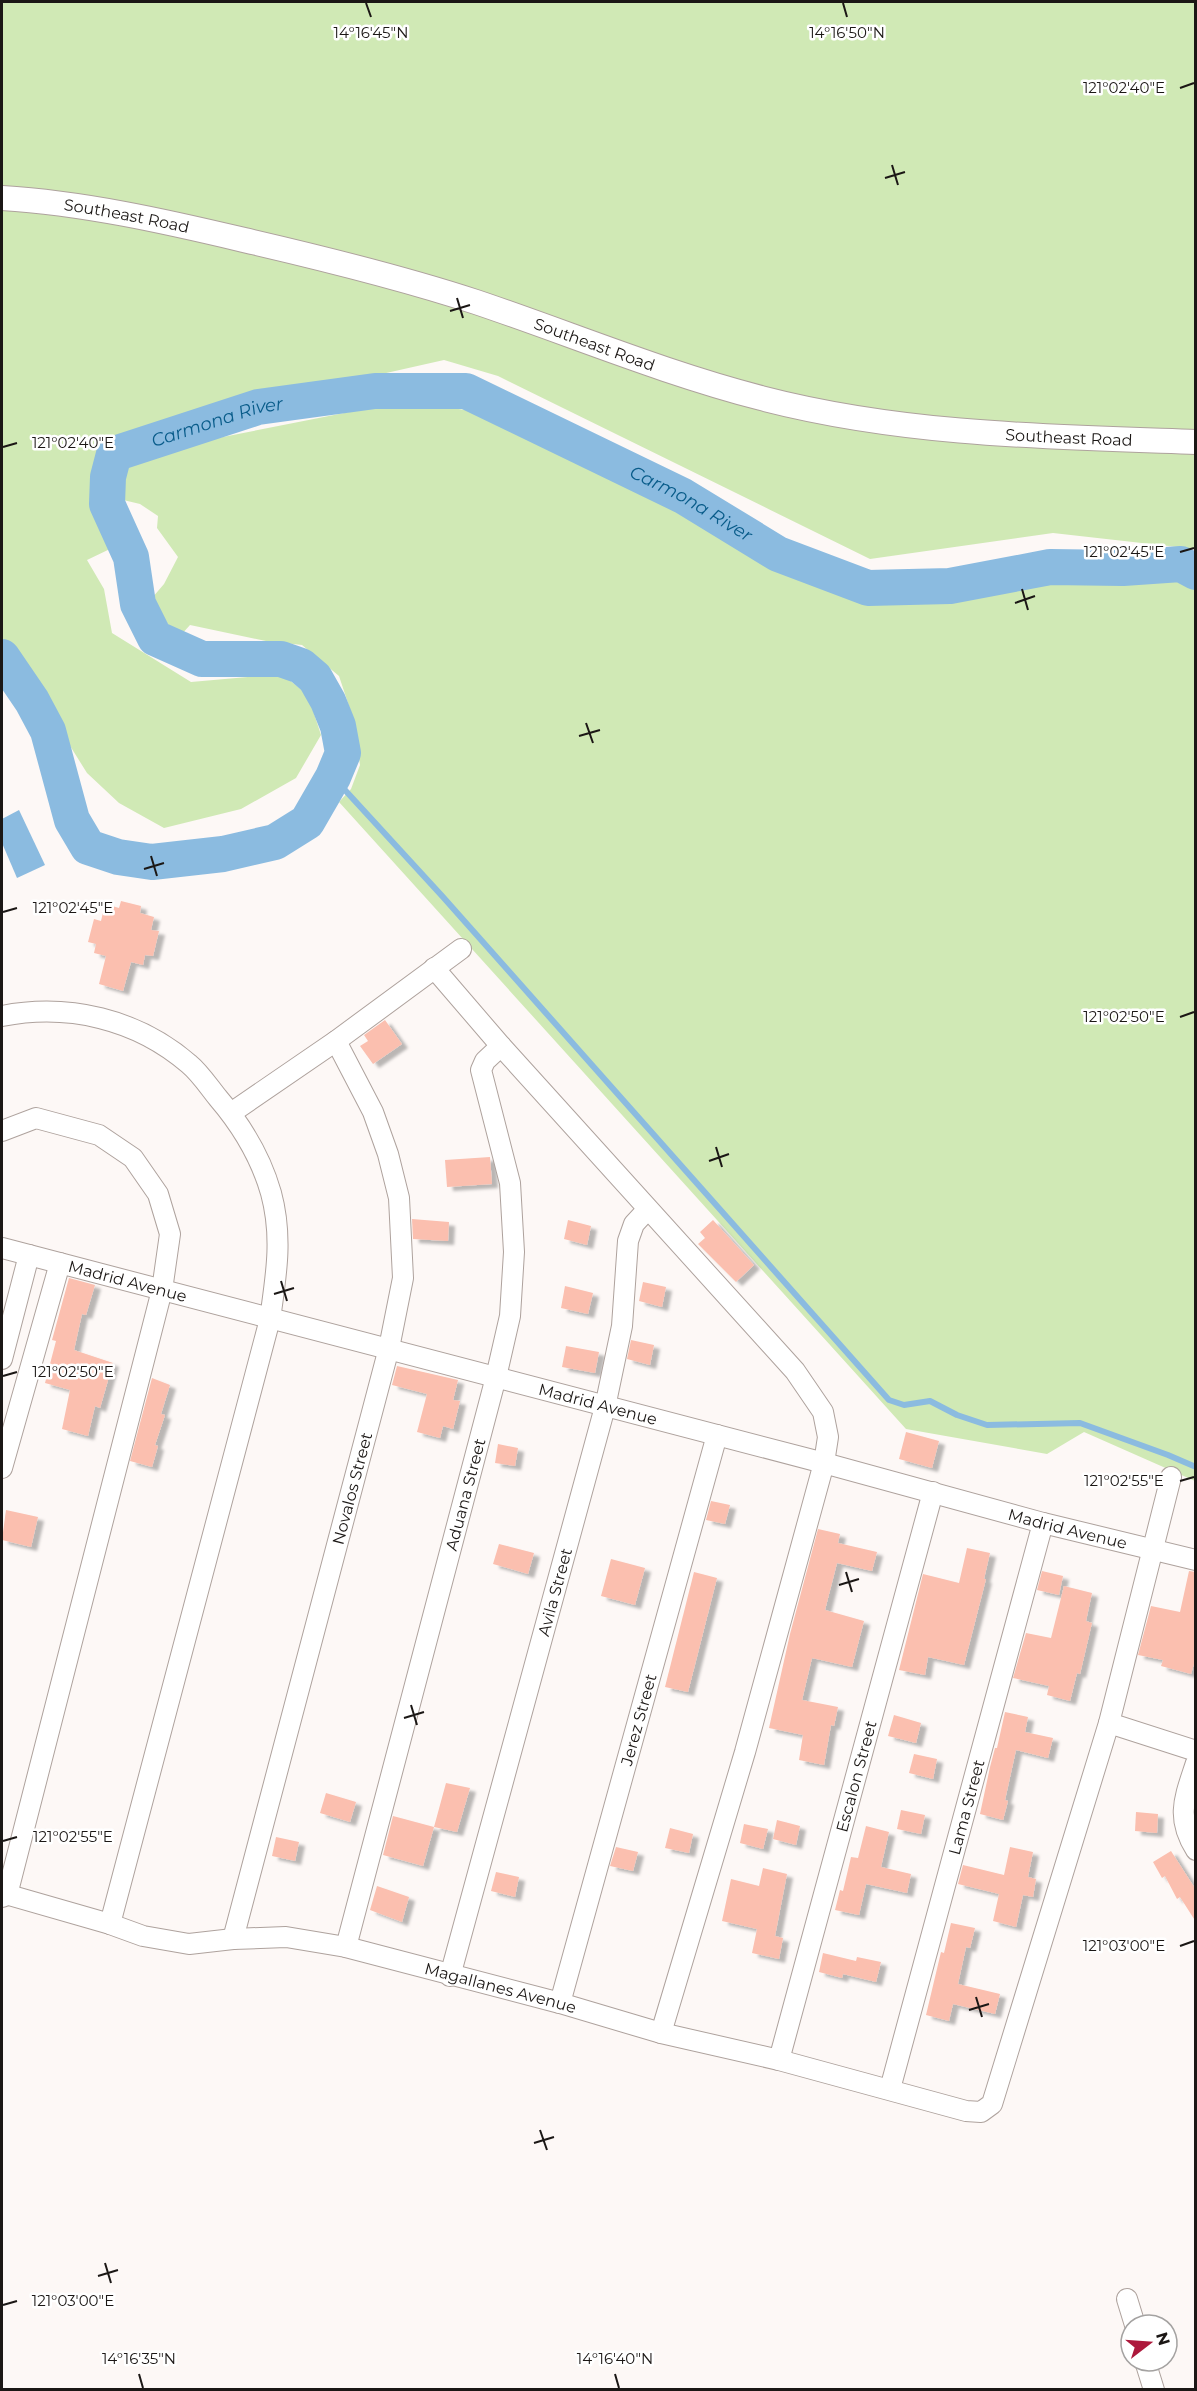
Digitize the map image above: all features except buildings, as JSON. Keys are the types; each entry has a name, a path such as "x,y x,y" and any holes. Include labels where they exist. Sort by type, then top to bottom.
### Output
{"street":[{"name":"Southeast Road","path":"2,198 135,216 259,243 409,281 675,374 764,399 816,410 880,421 1015,435 1196,442"},
{"path":"231,1113 336,1041 461,949"},
{"path":"434,968 647,1209 757,1328 824,1412 828,1437 824,1463 745,1752 661,2033"},
{"path":"2,1016 28,1011 78,1013 127,1025 190,1064 231,1113 253,1147 271,1194 279,1253 270,1320 110,1924"},
{"name":"Novalos Street","path":"233,1939 388,1348 403,1278 399,1198 388,1154 373,1112 336,1041"},
{"name":"Aduana Street","path":"346,1947 510,1316 514,1252 510,1183 481,1070 485,1061 501,1046"},
{"path":"2,1131 36,1118 99,1135 133,1158 158,1194 170,1234 162,1290 3,1895"},
{"name":"Avila Street","path":"450,1976 605,1407 622,1326 628,1241 634,1224 647,1209"},
{"name":"Madrid Avenue","path":"2,1248 270,1320 388,1348 824,1463 1042,1523 1196,1560"},
{"path":"2,1359 29,1255"},
{"path":"2,1468 60,1263"},
{"name":"Jerez Street","path":"560,2003 717,1435"},
{"path":"1171,1477 1109,1724 1196,1751"},
{"name":"Escalon Street","path":"779,2060 933,1492"},
{"name":"Lama Street","path":"890,2089 1042,1523"},
{"name":"Magallanes Avenue","path":"3,1895 110,1924 143,1936 189,1944 233,1939 286,1937 346,1947 560,2003 661,2033 779,2060 966,2111 981,2112 992,2104 1109,1724"},
{"path":"1196,1763 1186,1794 1183,1823 1196,1850"},
{"path":"1127,2298 1131,2313"},
{"path":"1149,2373 1154,2390"}],"green space":[{"path":"2,2 1195,2 1195,549 1053,533 870,559 498,376 444,360 222,410 106,445 97,498 97,513 112,548 87,560 104,589 112,633 191,682 282,674 308,695 321,735 296,778 241,809 164,828 119,803 87,773 2,637"},
{"path":"400,402 475,411 649,496 757,560 851,596 942,598 1039,580 1178,576 1195,587 1195,1481 1084,1432 1047,1454 906,1429 339,802 351,789 360,765 353,718 339,676 302,645 266,641 190,625 181,635 172,631 152,598 164,584 178,557 157,528 158,516 140,504 115,498 121,457"}],"water":[{"path":"19,810 45,865 17,878 2,843 2,819"}],"waterway":[{"name":"Carmona River","path":"2,657 32,701 48,731 72,820 88,847 118,857 152,862 223,854 275,842 307,822 333,777 343,753 338,726 315,678 301,666 281,659 202,659 155,638 138,604 131,557 107,504 108,477 114,454 258,407 375,391 466,391 683,496 778,554 868,588 950,586 1050,567 1123,568 1181,564 1196,572"},
{"path":"333,777 443,897 889,1400 904,1405 930,1401 957,1415 987,1425 1080,1423 1196,1467"}]}
